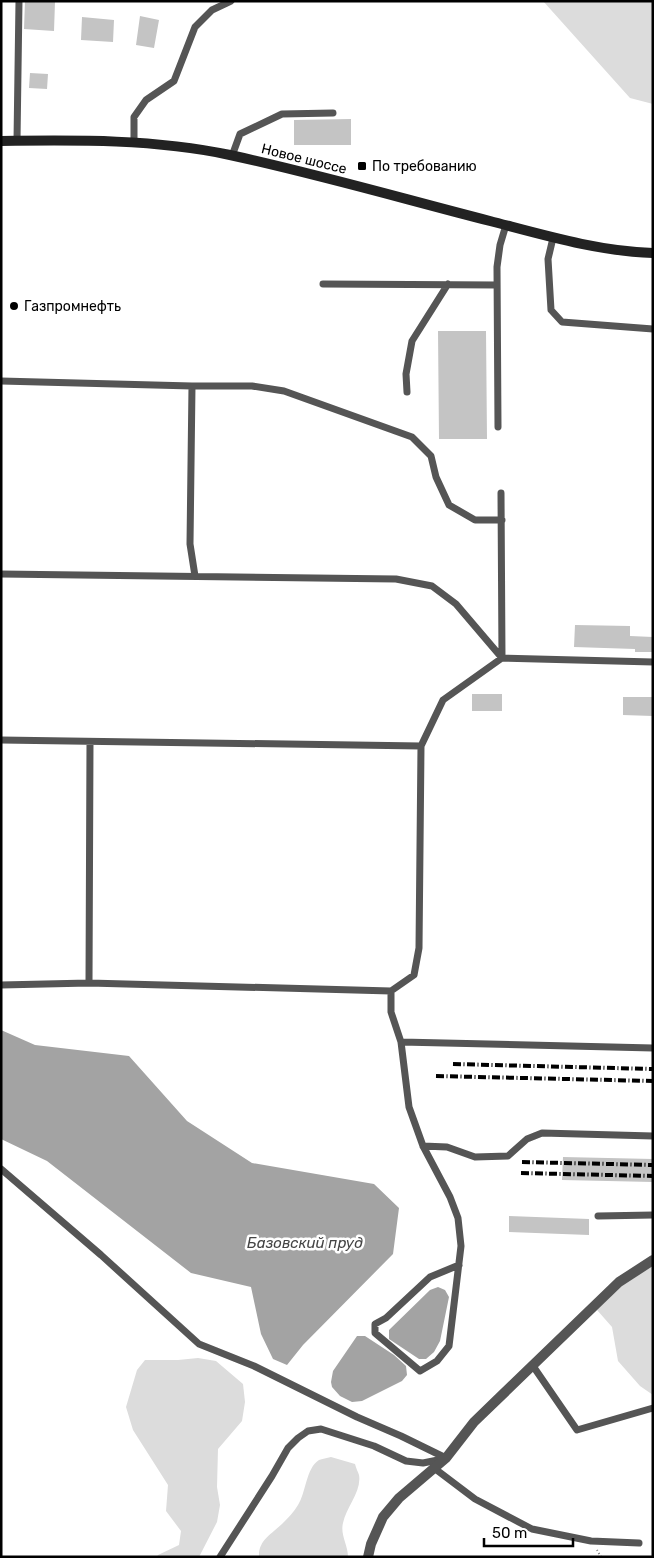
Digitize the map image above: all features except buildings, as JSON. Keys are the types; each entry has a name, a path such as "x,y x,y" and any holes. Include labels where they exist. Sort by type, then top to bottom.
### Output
{"main road":[{"name":"Новое шоссе","path":"2,141 165,144 232,156 553,238 630,252 653,253"}],"street":[{"path":"368,1557 371,1544 383,1517 400,1498 446,1458 474,1422 619,1282 653,1260"}],"lane":[{"path":"16,140 19,1"},
{"path":"134,143 134,117 146,100 174,81 195,27 212,10 231,1"},
{"path":"232,156 240,134 282,114 332,113"},
{"path":"498,427 497,267 506,225"},
{"path":"553,238 548,259 551,310 562,322 653,330"},
{"path":"323,284 497,285"},
{"path":"407,392 406,374 412,341 448,284"},
{"path":"1,381 252,386 284,391 412,437 430,456 436,478 449,504 475,520 502,520"},
{"path":"192,386 190,544 195,576"},
{"path":"501,493 502,658"},
{"path":"1,574 396,579 432,586 456,604 502,658"},
{"path":"1,985 89,983 392,991 414,975 419,948 421,746 444,700 502,658 653,662"},
{"path":"1,740 421,746"},
{"path":"89,983 90,742"},
{"path":"392,991 391,1012 401,1042 409,1107 423,1146 450,1198 458,1218 461,1246 449,1346 437,1361 420,1371 375,1333 375,1324 386,1318 430,1278 458,1265"},
{"path":"401,1042 653,1048"},
{"path":"423,1146 447,1147 475,1157 508,1156 527,1139 542,1133 653,1136"},
{"path":"1,1169 88,1243 199,1344 254,1366 446,1458"},
{"path":"598,1216 653,1216"},
{"path":"533,1366 577,1430 653,1408"},
{"path":"220,1557 288,1448 308,1431 321,1428 374,1446 406,1460 423,1463 446,1458"},
{"path":"434,1468 475,1499 532,1529 591,1541 639,1543"}],"shaded area":[{"path":"543,1 653,1 653,104 630,98"},
{"path":"653,1263 653,1395 640,1386 618,1361 612,1327 597,1310 627,1280"},
{"path":"198,1358 216,1361 243,1384 245,1402 242,1421 218,1449 217,1487 220,1505 217,1522 199,1557 157,1557 179,1545 181,1531 166,1511 168,1485 133,1430 126,1407 137,1370 145,1360"},
{"path":"331,1457 355,1464 359,1475 358,1487 342,1527 348,1557 259,1557 259,1551 263,1542 287,1519 301,1500 311,1469 319,1460"}],"water":[{"name":"Базовский пруд","path":"1,1030 35,1045 129,1056 187,1121 252,1163 374,1184 399,1208 393,1254 303,1345 287,1365 273,1359 261,1334 251,1287 191,1273 47,1161 1,1139"},
{"path":"438,1287 445,1290 449,1297 440,1341 434,1352 426,1359 419,1359 389,1339 389,1330 430,1290"},
{"path":"357,1336 365,1336 394,1355 406,1366 407,1375 402,1381 362,1401 352,1402 340,1396 332,1387 331,1382 333,1371"}],"railway":[{"path":"453,1064 653,1069"},
{"path":"436,1076 653,1081"},
{"path":"522,1162 653,1165"},
{"path":"521,1173 653,1176"}],"place":[{"name":"По требованию","path":"362,166"},
{"name":"Газпромнефть","path":"14,306"}]}
